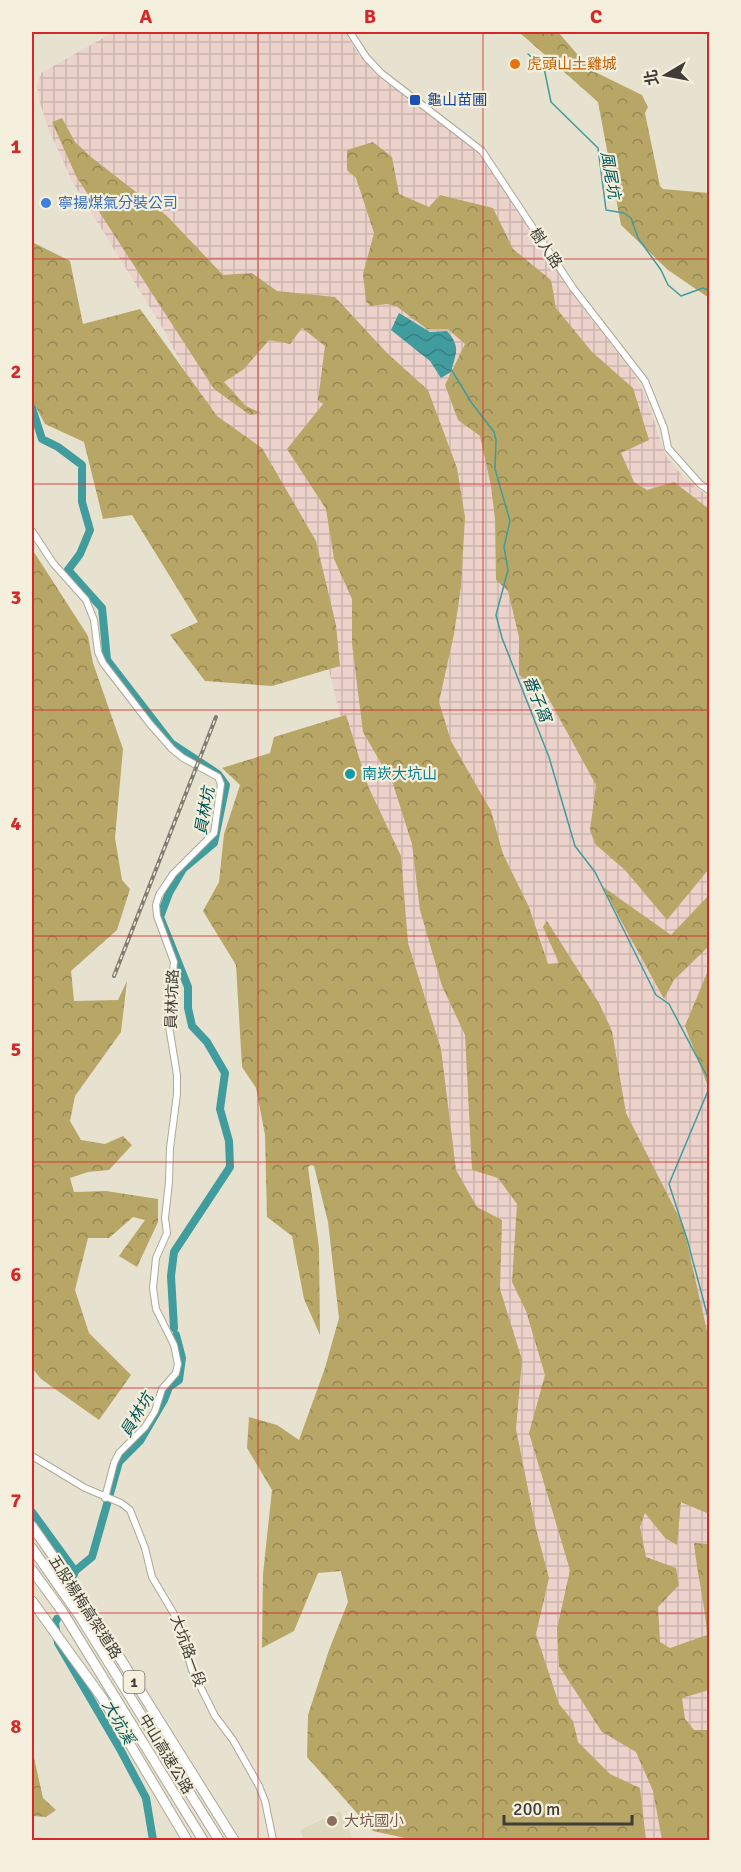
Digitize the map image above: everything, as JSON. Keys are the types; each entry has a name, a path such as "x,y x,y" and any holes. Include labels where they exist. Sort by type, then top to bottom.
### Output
{"highway":[{"name":"五股楊梅高架道路","path":"32,1526 83,1599 234,1840"},
{"name":"中山高速公路","path":"32,1548 81,1618 219,1840"},
{"name":"中山高速公路","path":"32,1570 62,1611 203,1840"},
{"name":"1","path":"32,1601 103,1700 187,1840"}],"street":[{"name":"樹人路","path":"350,32 366,57 381,73 482,151 573,288 645,381 664,428 668,448 700,484 710,491"},
{"name":"員林坑路","path":"32,531 53,563 86,600 94,620 98,652 108,671 172,749 183,758 218,777 221,784 214,833 173,874 159,895 156,905 157,916 174,962 168,1020 177,1085 165,1218 167,1233 156,1258 153,1288 156,1309 174,1345 178,1364 176,1373 162,1389 155,1411 145,1427 119,1453 114,1462 108,1499"},
{"name":"大坑路一段","path":"32,1456 85,1488 126,1506 132,1514 145,1548 152,1577 177,1619 192,1670 215,1716 233,1740 259,1786 265,1801 273,1840"}],"shaded area":[{"path":"114,32 345,32 358,54 380,78 476,149 583,308 634,374 646,397 666,456 685,479 709,497 709,1840 573,1840 434,1097 322,642 164,330 72,181 49,130 40,103 37,87 41,73"},
{"name":"大坑國小","path":"340,1811 353,1840 304,1840 300,1830"}],"green space":[{"path":"519,32 558,32 591,70 642,95 648,107 645,113 660,186 663,189 709,193 709,298 668,270 621,225 598,102"},
{"path":"62,118 75,142 167,216 223,275 252,273 277,291 335,297 388,354 428,390 457,468 465,517 461,587 454,634 439,702 451,741 491,811 503,854 529,907 548,964 559,963 543,927 547,921 599,1003 612,1031 626,1113 683,1225 709,1340 709,1514 681,1502 677,1545 665,1538 645,1513 640,1527 646,1557 676,1568 679,1585 658,1607 660,1642 670,1648 707,1635 694,1543 709,1544 709,1690 682,1698 685,1719 694,1730 709,1730 709,1840 662,1840 653,1791 636,1752 602,1732 559,1666 557,1629 570,1570 529,1433 545,1375 526,1311 512,1282 517,1204 498,1178 472,1170 465,1035 442,986 420,910 412,844 393,784 363,732 352,644 352,599 334,559 326,509 287,449 323,404 318,400 325,346 302,328 290,344 269,340 244,369 224,382 246,406 261,413 250,415 214,389 76,176 52,122"},
{"path":"373,142 392,157 399,194 429,207 440,195 493,208 513,249 551,280 556,308 592,352 633,388 649,440 621,453 634,482 647,490 674,482 709,509 709,871 667,920 625,870 595,844 590,830 596,785 545,692 519,675 519,637 508,591 496,580 495,519 491,486 480,436 458,420 445,385 465,344 448,329 427,329 396,306 387,304 370,306 366,301 363,274 374,233 356,178 347,170 347,150"},
{"path":"32,242 70,261 83,324 140,309 217,416 262,448 316,541 336,625 340,666 272,686 205,681 170,635 198,622 132,515 103,519 84,442 45,424 32,400"},
{"path":"32,549 88,636 93,663 123,749 115,838 122,880 130,889 117,930 71,971 74,1001 118,1000 127,981 121,1032 75,1096 70,1121 81,1140 105,1144 123,1136 132,1145 109,1170 88,1172 70,1178 74,1192 106,1191 158,1199 158,1222 137,1267 119,1256 145,1220 133,1217 109,1238 88,1238 75,1290 89,1333 131,1375 99,1420 41,1379 32,1368"},
{"path":"346,715 368,786 401,856 408,943 441,1049 456,1170 477,1207 502,1220 500,1289 522,1360 516,1429 536,1529 549,1578 536,1634 559,1704 573,1721 578,1742 610,1774 640,1788 646,1840 414,1840 373,1831 307,1757 308,1715 329,1650 348,1602 341,1571 318,1573 294,1631 262,1648 263,1574 272,1490 247,1448 249,1417 277,1425 299,1440 325,1368 339,1318 328,1222 314,1166 308,1167 319,1248 320,1335 304,1299 292,1236 267,1217 265,1135 256,1088 242,1067 236,965 203,911 219,882 224,834 240,785 222,768 270,753 274,737"},
{"path":"602,886 671,935 709,895 709,946 674,980 664,999"},
{"path":"709,968 709,1089 685,1026"},
{"path":"32,1749 43,1798 56,1810 46,1817 32,1816"}],"water":[{"path":"399,313 430,332 447,331 456,346 451,372 441,378 430,361 391,330"}],"waterway":[{"name":"風尾坑","path":"528,54 544,68 551,102 598,148 606,210 624,213 631,218 638,238 661,270 668,285 681,296 703,288 710,291"},
{"name":"番子窩","path":"451,369 471,402 494,432 495,469 510,521 504,547 508,570 496,615 502,638 549,757 575,846 595,872 656,995 669,1004 710,1082"},
{"name":"員林坑","path":"32,408 42,439 58,447 82,465 82,502 90,530 80,554 68,570 102,608 107,660 171,743 218,774 226,785 214,843 183,869 169,893 160,917 188,987 188,1008 192,1026 207,1042 225,1073 220,1109 229,1141 230,1167 174,1252 171,1276 174,1328"},
{"name":"番子窩","path":"710,1086 669,1184 687,1239 710,1325"},
{"name":"員林坑","path":"73,1577 75,1571 92,1557 119,1462 140,1441 169,1387 179,1380 182,1358 176,1335"},
{"name":"大坑溪","path":"32,1512 75,1571"},
{"name":"大坑溪","path":"57,1619 55,1623 58,1643 146,1798 153,1840"}],"railway":[{"path":"114,976 216,717"}],"place":[{"name":"虎頭山土雞城","path":"515,64"},
{"name":"龜山苗圃","path":"415,100"},
{"name":"寧揚煤氣分裝公司","path":"46,203"},
{"name":"南崁大坑山","path":"350,774"},
{"name":"大坑國小","path":"332,1821"}]}
